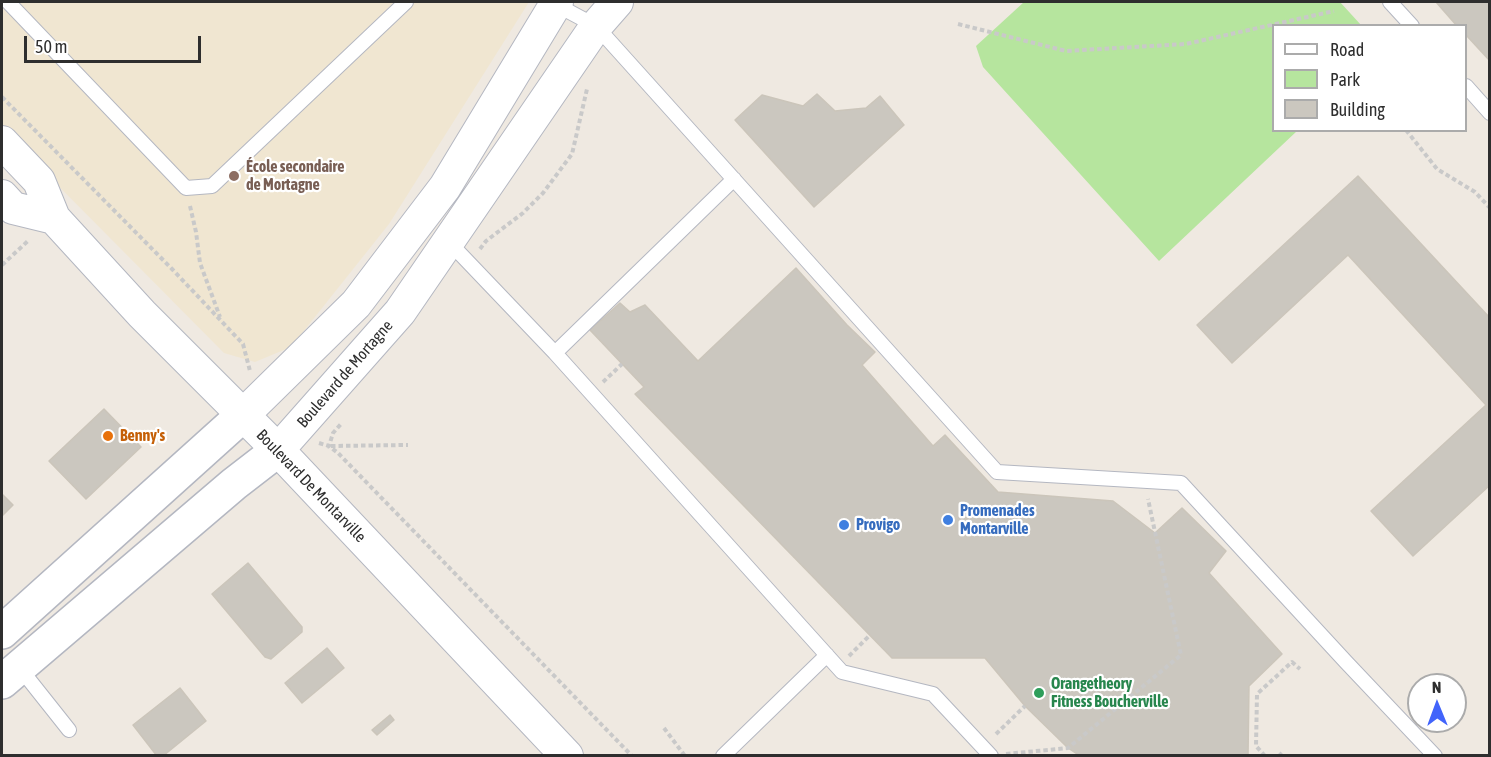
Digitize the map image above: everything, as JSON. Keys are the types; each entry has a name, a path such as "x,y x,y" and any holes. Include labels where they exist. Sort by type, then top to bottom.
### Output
{"main road":[{"path":"2,632 243,415"},
{"name":"Boulevard de Mortagne","path":"10,674 234,484 278,450"}],"street":[{"path":"243,415 356,304 438,196 554,2"},
{"name":"Boulevard de Mortagne","path":"278,450 400,312 462,249 596,26 617,2"},
{"name":"Boulevard De Montarville","path":"2,142 39,181 54,218 142,314 278,450 567,756"},
{"path":"2,196 13,208 54,218"}],"lane":[{"path":"17,5 186,188 212,186 406,2"},
{"path":"554,2 596,26 997,472 1181,483 1435,756"},
{"path":"1390,2 1410,24"},
{"path":"1467,87 1490,112"},
{"path":"555,352 734,179"},
{"path":"462,249 842,672 933,694 991,755"},
{"path":"723,756 826,655"},
{"path":"10,674 69,730"}],"path":[{"path":"1276,24 1335,11"},
{"path":"958,24 1066,51 1186,44 1272,25"},
{"path":"462,249 486,241 523,213 543,193 572,154 587,87"},
{"path":"2,97 172,268 243,344 248,369"},
{"path":"1408,132 1437,169 1475,192 1490,208"},
{"path":"186,188 200,262 222,321"},
{"path":"590,393 622,364"},
{"path":"318,443 329,446 408,445"},
{"path":"329,446 632,756"},
{"path":"991,755 1068,748 1181,655 1144,481"},
{"path":"838,668 870,635"},
{"path":"1265,756 1256,746 1257,694 1292,662 1300,669"},
{"path":"999,732 1025,706"},
{"path":"664,728 685,756"}],"shaded area":[{"name":"École secondaire de Mortagne","path":"2,2 529,2 389,224 291,347 255,362 224,353 2,129"}],"green space":[{"path":"1024,2 1340,2 1360,24 1272,24 1272,132 1296,132 1159,261 983,67 976,46"}],"building":[{"path":"1436,2 1490,2 1490,61 1467,36 1467,24 1455,24"},
{"path":"817,94 835,111 866,108 880,96 904,125 814,207 735,120 762,95 803,106"},
{"path":"1358,176 1490,318 1490,485 1413,556 1371,511 1486,405 1348,255 1232,363 1197,325"},
{"name":"Promenades Montarville","path":"796,268 847,325 875,352 862,365 933,446 945,435 998,492 1113,501 1155,533 1182,508 1226,551 1209,573 1282,654 1249,686 1248,756 1076,756 1077,754 1025,706 985,658 892,658 635,394 644,387 590,330 620,303 630,312 645,305 698,361"},
{"path":"104,409 141,447 86,499 49,461"},
{"path":"2,494 13,505 2,516"},
{"path":"248,563 302,627 302,632 271,659 265,657 212,594"},
{"path":"327,648 344,668 302,703 285,683"},
{"path":"180,688 206,721 163,756 157,756 133,725"},
{"path":"390,715 394,720 377,735 372,730"}],"place":[{"name":"École secondaire de Mortagne","path":"234,176"},
{"name":"Benny's","path":"108,436"},
{"name":"Promenades Montarville","path":"948,520"},
{"name":"Provigo","path":"844,525"},
{"name":"Orangetheory Fitness Boucherville","path":"1039,693"}]}
